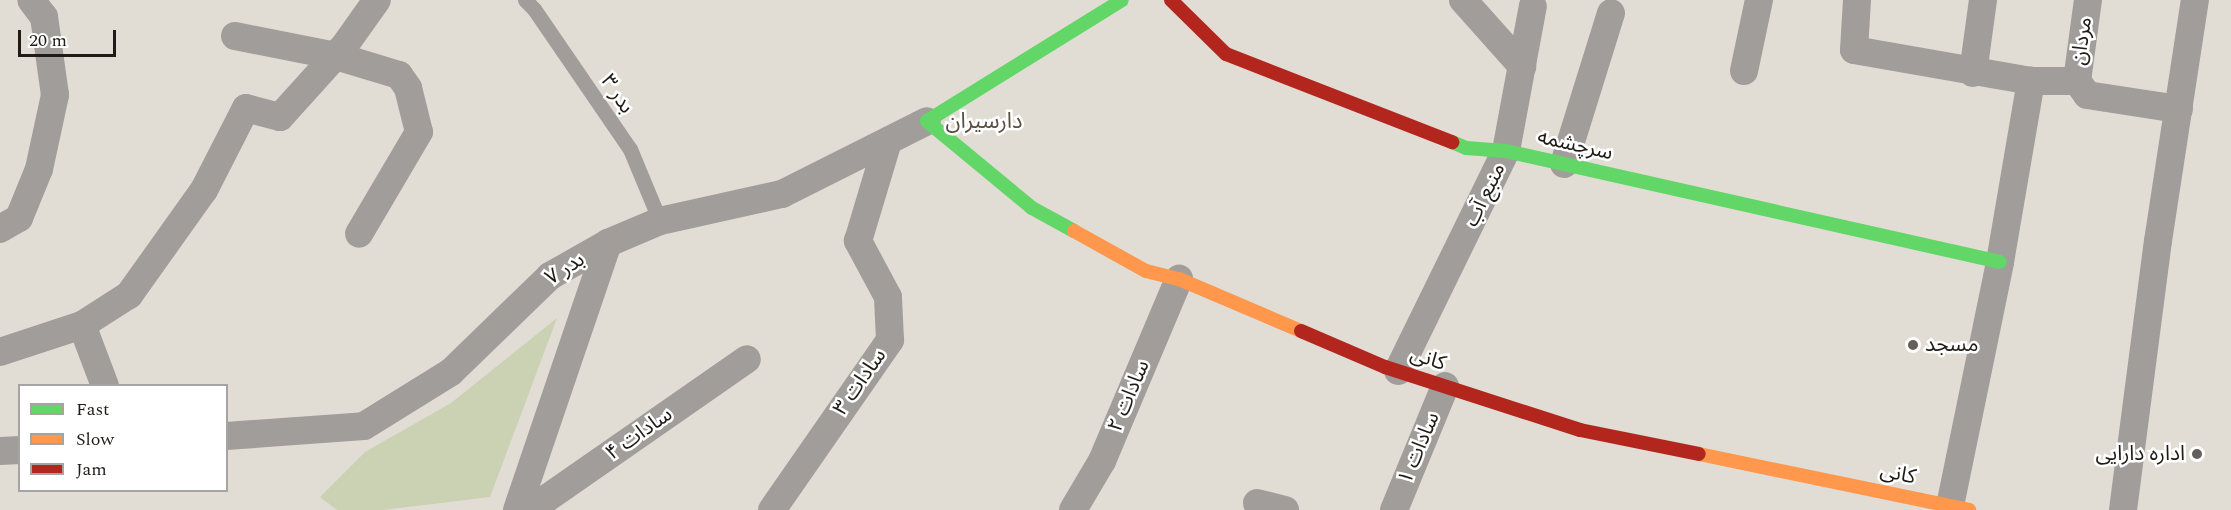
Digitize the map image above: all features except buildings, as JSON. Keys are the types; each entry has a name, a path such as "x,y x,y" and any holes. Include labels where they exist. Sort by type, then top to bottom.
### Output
{"street":[{"path":"0,229 19,218 31,189 39,169 55,95 44,17 31,0"},
{"path":"0,352 82,325 129,295 204,190 246,108 280,117 336,56 364,22 377,0"},
{"path":"927,121 1122,0"},
{"name":"سرچشمه","path":"1171,0 1226,54 1466,148 1506,151 2000,262"},
{"path":"1462,0 1522,66"},
{"path":"1744,71 1759,0"},
{"path":"1857,0 1854,50 1973,73 2031,81 2077,81 2087,95 2179,109"},
{"path":"1973,73 1983,0"},
{"name":"مردان","path":"2077,81 2088,0"},
{"path":"2123,510 2158,241 2194,0"},
{"name":"منبع آب","path":"1398,371 1506,151 1533,6"},
{"path":"1564,164 1611,13"},
{"path":"235,36 336,56 399,75 408,88 419,132 359,234"},
{"path":"1959,508 2031,81"},
{"name":"بدر ۷","path":"228,436 364,426 451,372 550,276 608,243 660,221 782,194 927,121"},
{"name":"کانی","path":"927,121 1032,208 1146,271 1179,279 1398,371 1581,430 1959,508"},
{"name":"سادات ۳","path":"772,510 890,340 888,297 858,241 888,141"},
{"path":"517,510 608,243"},
{"name":"سادات ۲","path":"1073,510 1102,461 1179,279"},
{"path":"82,325 104,384"},
{"name":"سادات ۴","path":"530,510 747,358"},
{"name":"سادات ۱","path":"1394,510 1445,386"},
{"path":"0,451 18,450"},
{"path":"1257,503 1285,510"}],"lane":[{"name":"بدر ۳","path":"525,0 534,9 630,149 660,221"}],"green space":[{"path":"557,318 490,497 383,510 337,510 320,497 365,452 451,403"}],"traffic: fast":[{"path":"1074,231 1032,208 927,121 1122,0"},
{"path":"1452,142 1466,148 1506,151 2000,262"}],"traffic: slow":[{"path":"1074,231 1146,271 1179,279 1301,331"},
{"path":"1699,454 1969,510"}],"traffic: jam":[{"path":"1171,0 1226,54 1452,142"},
{"path":"1301,331 1385,367 1580,430 1699,454"}],"place":[{"name":"مسجد","path":"1913,345"},
{"name":"اداره دارایی","path":"2197,454"}],"district":[{"name":"دارسیران","path":"984,122"}]}
